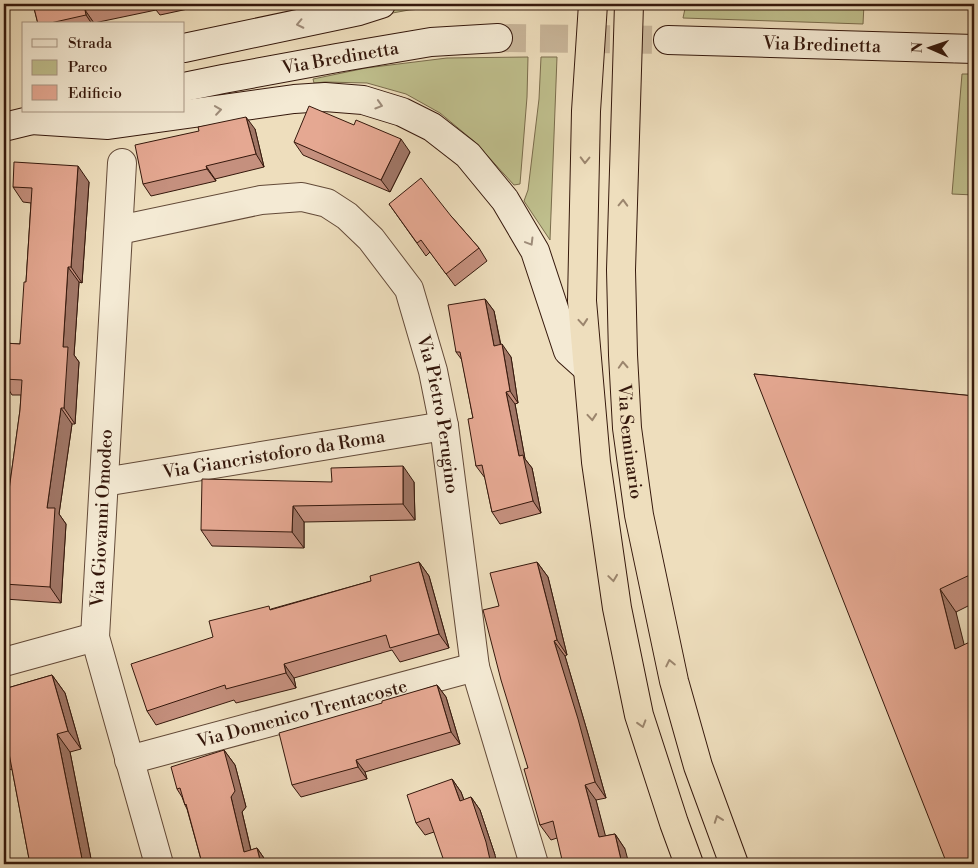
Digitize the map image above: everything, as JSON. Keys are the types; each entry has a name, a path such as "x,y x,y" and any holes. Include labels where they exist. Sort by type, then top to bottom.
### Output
{"highway":[{"path":"572,4 586,111"},
{"name":"Via Seminario","path":"593,4 586,111 582,301 596,462 619,617 640,715 689,864"},
{"name":"Via Seminario","path":"629,4 621,270 627,428 639,515 674,681 698,766 734,864"},
{"path":"626,118 648,4"}],"street":[{"path":"185,48 359,11 381,4"},
{"name":"Via Bredinetta","path":"185,87 327,59 422,43 498,38"},
{"name":"Via Bredinetta","path":"668,40 974,49"},
{"path":"37,116 108,125 294,99 325,97 363,100 402,112 432,127 468,155 505,200 535,252 568,351 587,368"},
{"path":"4,127 37,116 65,112"},
{"name":"Via Giovanni Omodeo","path":"122,163 95,637 159,864"},
{"name":"Via Pietro Perugino","path":"119,230 261,200 302,197 327,202 347,216 371,239 409,289 434,371 444,426 475,667 534,864"},
{"name":"Via Giancristoforo da Roma","path":"104,482 444,426"},
{"path":"4,662 95,637"},
{"name":"Via Domenico Trentacoste","path":"129,760 475,667"}],"green space":[{"path":"395,4 533,5 448,7 409,10 365,18 364,16"},
{"path":"686,4 864,4 863,24 683,18"},
{"path":"528,57 527,97 520,184 514,185 475,142 440,113 406,94 367,83 314,83 313,79 366,68 447,58"},
{"path":"541,57 557,57 550,240 524,201 528,190 539,99"},
{"path":"962,74 974,74 974,195 952,194"}],"building":[{"path":"33,4 117,4 85,10 86,15 55,22 38,22"},
{"path":"309,106 354,125 356,120 401,139 381,180 294,142"},
{"path":"246,117 256,154 206,166 207,169 143,184 135,145 199,131 198,127"},
{"path":"14,162 78,166 71,267 68,267 63,347 68,347 64,408 61,408 47,508 55,508 50,587 4,584 4,505 7,505 20,410 22,380 4,379 4,343 20,344 32,188 13,187"},
{"path":"421,178 479,248 446,274 421,240 417,243 389,204"},
{"path":"485,299 494,346 502,344 510,391 506,392 519,456 523,455 533,501 492,512 482,465 476,466 468,419 473,418 460,352 456,352 448,305"},
{"path":"754,374 974,396 974,573 940,589 955,649 974,640 974,864 947,864"},
{"path":"403,466 403,504 293,506 292,532 201,530 202,479 332,482 331,468"},
{"path":"419,562 439,634 390,648 386,635 284,664 286,673 226,689 225,685 147,711 131,664 213,637 209,621 269,606 270,610 371,581 370,576"},
{"path":"537,562 557,640 554,641 595,782 585,785 599,837 615,834 622,864 563,864 553,821 540,825 524,769 528,768 501,680 483,610 499,606 490,573"},
{"path":"52,675 68,731 57,734 83,864 30,864 8,748 4,750 4,689"},
{"path":"437,685 451,732 356,760 358,767 292,785 279,733"},
{"path":"224,750 235,791 231,797 244,852 257,848 261,864 200,864 202,863 186,804 180,788 177,789 171,767"},
{"path":"452,779 460,801 471,797 486,842 491,864 445,864 429,818 416,823 407,795"}],"tunnel":[{"path":"498,38 668,40"}]}
